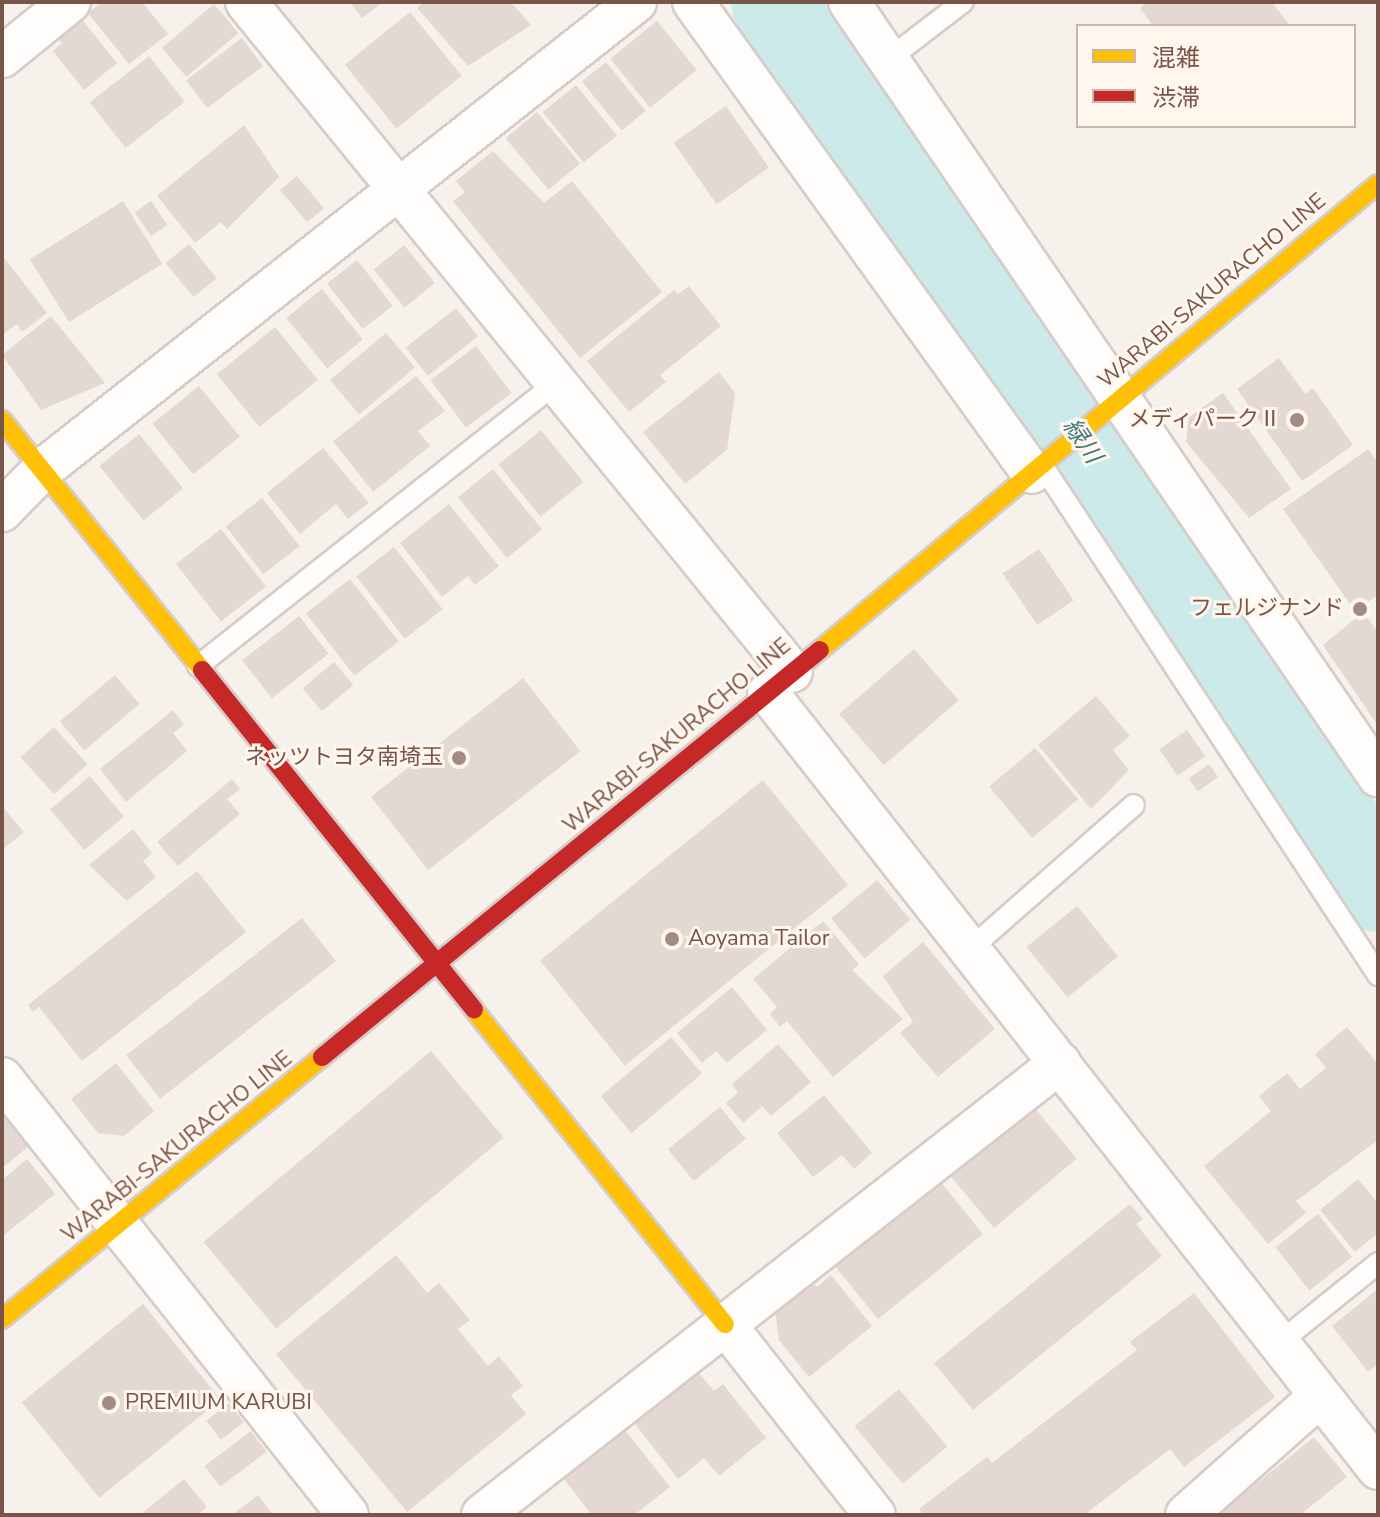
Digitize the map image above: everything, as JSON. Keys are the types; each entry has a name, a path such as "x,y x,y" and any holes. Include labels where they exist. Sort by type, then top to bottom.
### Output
{"main road":[{"name":"WARABI-SAKURACHO LINE","path":"2,1319 780,683 1378,184"},
{"path":"2,420 725,1324"}],"street":[{"path":"2,57 70,2"},
{"path":"246,2 556,383 780,683 970,949 1378,1469"},
{"path":"2,511 42,470 636,2"},
{"path":"693,2 1041,466"},
{"path":"849,2 890,58 1112,407 1378,776"},
{"path":"482,1515 1060,1063"},
{"path":"2,1078 348,1515"},
{"path":"725,1324 875,1515"},
{"path":"1186,1515 1320,1396"}],"lane":[{"path":"890,58 963,2"},
{"path":"198,666 556,383"},
{"path":"1041,466 1378,975"},
{"path":"970,949 1134,805"},
{"path":"1279,1343 1378,1263"}],"building":[{"path":"102,2 142,2 168,34 129,64 88,13"},
{"path":"350,2 383,2 362,18"},
{"path":"424,2 511,2 531,25 468,66 417,8"},
{"path":"1149,2 1272,2 1288,24 1152,24 1140,8"},
{"path":"214,4 238,33 186,77 162,48"},
{"path":"410,12 462,76 396,129 345,65"},
{"path":"80,17 117,63 84,90 53,51 62,43 56,36"},
{"path":"657,21 697,70 650,108 610,59"},
{"path":"242,38 263,66 207,108 186,80"},
{"path":"149,56 185,102 126,148 90,102"},
{"path":"606,62 646,111 622,130 582,82"},
{"path":"576,85 617,136 583,163 543,112"},
{"path":"726,106 769,167 717,204 674,143"},
{"path":"537,112 580,163 549,190 506,138"},
{"path":"244,125 279,177 227,229 221,222 195,243 157,196"},
{"path":"493,151 544,203 572,181 662,292 580,358 453,201 465,192 456,181"},
{"path":"297,176 324,208 307,222 280,190"},
{"path":"123,201 162,264 69,322 30,259"},
{"path":"151,201 168,225 151,236 135,212"},
{"path":"189,244 217,278 193,297 166,263"},
{"path":"404,245 435,283 405,308 374,270"},
{"path":"2,255 47,313 22,332 17,324 2,335"},
{"path":"357,260 393,306 363,329 327,283"},
{"path":"689,286 721,326 660,375 666,382 629,412 587,361 674,290 678,294"},
{"path":"322,289 363,340 327,368 286,318"},
{"path":"456,308 478,336 428,376 406,347"},
{"path":"51,316 105,383 41,410 2,355"},
{"path":"275,327 318,380 260,427 217,374"},
{"path":"386,333 415,367 359,414 330,380"},
{"path":"476,346 512,393 466,427 430,380"},
{"name":"メディパークⅡ","path":"1279,358 1305,394 1313,388 1353,445 1302,481 1237,389"},
{"path":"719,372 735,393 727,450 685,484 643,432"},
{"path":"416,376 445,411 418,431 430,446 373,492 333,441"},
{"path":"199,386 240,437 193,474 152,424"},
{"path":"1223,393 1291,489 1249,518 1186,442 1189,417"},
{"path":"541,430 583,482 540,517 498,465"},
{"path":"139,434 183,488 143,520 99,466"},
{"path":"323,448 369,503 348,519 336,504 300,534 267,493"},
{"path":"1368,449 1378,463 1378,595 1355,611 1283,509"},
{"path":"493,469 542,530 507,558 458,497"},
{"path":"262,498 300,546 263,574 226,526"},
{"path":"449,504 499,566 475,585 468,576 442,597 400,543"},
{"path":"221,529 266,587 221,622 176,564"},
{"path":"394,547 443,609 405,639 356,577"},
{"path":"1039,549 1074,600 1037,625 1003,574"},
{"path":"350,579 399,641 355,676 306,613"},
{"path":"1363,612 1378,632 1378,726 1323,645"},
{"path":"299,616 329,654 272,698 242,660"},
{"path":"914,649 959,700 884,765 839,714"},
{"path":"334,662 353,685 322,711 303,688"},
{"path":"115,675 139,704 84,750 60,721"},
{"path":"523,678 580,751 428,870 371,797"},
{"path":"1096,696 1130,736 1113,750 1129,770 1091,809 1038,745"},
{"path":"173,710 184,725 173,733 187,751 126,802 100,769"},
{"path":"54,727 87,764 54,794 21,757"},
{"path":"1187,730 1205,756 1178,776 1159,750"},
{"path":"1035,748 1078,799 1032,838 989,787"},
{"path":"1209,764 1218,777 1198,791 1189,778"},
{"path":"90,776 124,817 84,850 50,809"},
{"path":"232,779 240,789 227,799 240,814 178,866 157,842"},
{"path":"763,780 848,885 625,1066 540,961"},
{"path":"2,806 24,832 2,850"},
{"path":"133,829 152,853 143,861 156,877 127,901 89,865"},
{"path":"197,871 246,932 82,1061 39,1007 33,1012 28,1005"},
{"path":"877,880 910,920 864,958 831,919"},
{"path":"1077,906 1118,957 1067,997 1026,947"},
{"path":"302,918 336,961 160,1099 126,1055"},
{"path":"823,921 859,964 852,970 903,1019 833,1077 787,1021 780,1027 770,1014 777,1007 753,979"},
{"path":"923,942 995,1029 938,1077 900,1033 913,1022 883,976"},
{"path":"732,987 767,1030 727,1063 716,1051 702,1063 677,1033"},
{"path":"1347,1027 1378,1064 1378,1140 1296,1201 1306,1213 1268,1244 1204,1166 1271,1111 1259,1096 1287,1073 1300,1089 1326,1068 1315,1054"},
{"path":"671,1037 702,1074 631,1133 601,1096"},
{"path":"778,1044 811,1082 771,1116 762,1106 743,1123 726,1103 738,1093 732,1084"},
{"path":"431,1051 504,1138 276,1328 203,1242"},
{"path":"116,1063 154,1111 124,1136 98,1133 71,1099"},
{"path":"824,1095 872,1153 854,1169 842,1155 813,1177 777,1133"},
{"path":"1026,1098 1077,1159 994,1228 943,1167"},
{"path":"2,1103 29,1146 2,1168"},
{"path":"720,1107 746,1139 694,1181 668,1149"},
{"path":"27,1159 55,1194 4,1235 2,1180"},
{"path":"935,1175 983,1234 878,1319 830,1260"},
{"path":"1358,1179 1378,1203 1378,1233 1355,1252 1320,1210"},
{"path":"1130,1204 1143,1219 1136,1224 1162,1256 973,1410 934,1363"},
{"path":"1318,1214 1352,1257 1309,1291 1275,1247"},
{"path":"396,1255 427,1293 439,1283 470,1320 458,1329 488,1366 499,1356 523,1386 511,1395 526,1414 407,1512 276,1354"},
{"path":"831,1275 872,1326 809,1377 779,1340 775,1310 811,1280 817,1287"},
{"path":"1378,1289 1378,1364 1368,1372 1332,1326"},
{"path":"1194,1293 1275,1397 1184,1467 1170,1449 1084,1515 923,1515 919,1509 987,1457 992,1463 1137,1350 1130,1342"},
{"path":"143,1304 220,1400 99,1498 22,1402"},
{"path":"699,1373 714,1391 723,1384 766,1438 719,1476 704,1458 678,1479 635,1424"},
{"path":"899,1389 947,1446 903,1484 855,1426"},
{"path":"229,1403 244,1422 221,1440 206,1421"},
{"path":"625,1430 670,1487 634,1515 592,1515 563,1478"},
{"path":"251,1431 267,1452 220,1487 205,1466"},
{"path":"1314,1437 1347,1477 1300,1515 1217,1515"},
{"path":"184,1479 207,1507 197,1515 140,1515"},
{"path":"258,1495 273,1515 232,1515"}],"waterway":[{"name":"緑川","path":"776,2 1033,368 1378,887"}],"traffic: slow":[{"path":"820,650 1378,184"},
{"path":"2,420 202,670"},
{"path":"474,1010 725,1324"},
{"path":"2,1319 322,1057"}],"traffic: jam":[{"path":"322,1057 820,650"},
{"path":"202,670 474,1010"}],"place":[{"name":"メディパークⅡ","path":"1297,420"},
{"name":"フェルジナンド","path":"1360,609"},
{"name":"ネッツトヨタ南埼玉","path":"459,758"},
{"name":"Aoyama Tailor","path":"672,939"},
{"name":"PREMIUM KARUBI","path":"109,1403"}]}
